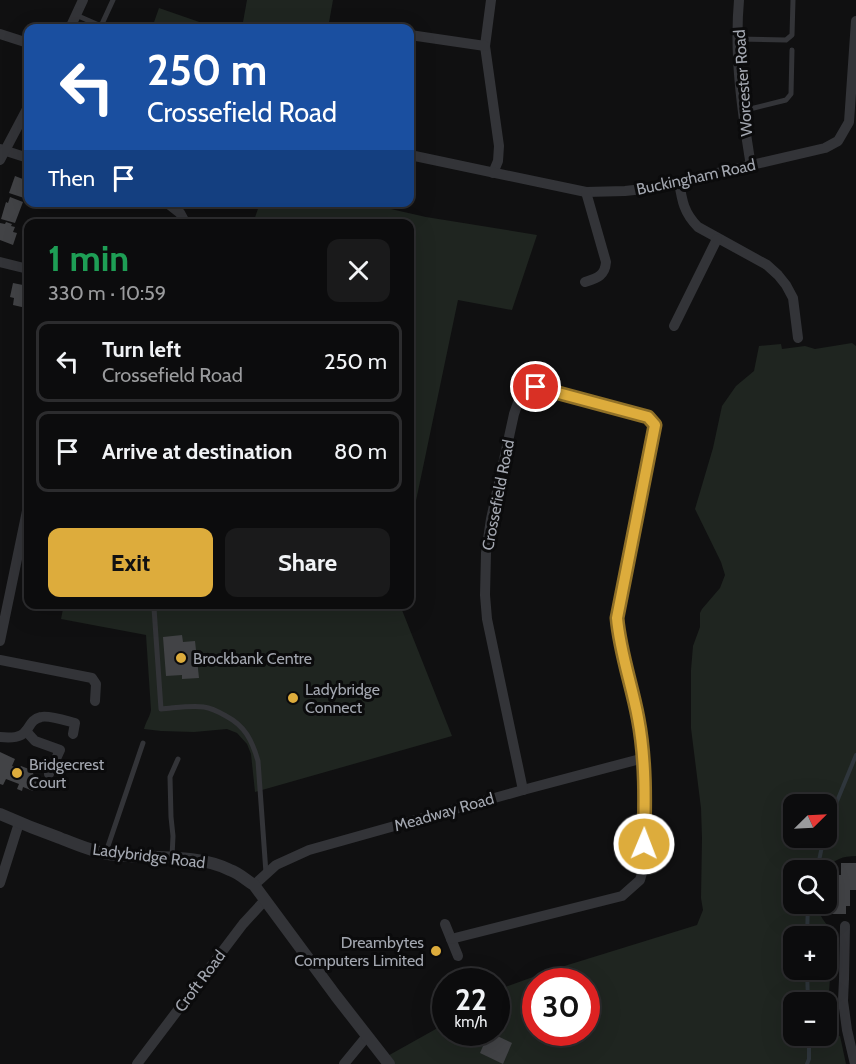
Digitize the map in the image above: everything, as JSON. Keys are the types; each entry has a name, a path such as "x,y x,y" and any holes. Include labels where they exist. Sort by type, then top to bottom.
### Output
{"street":[{"path":"72,24 83,0"},
{"path":"491,0 485,46 499,147 498,161 493,173"},
{"name":"Worcester Road","path":"739,0 738,39 742,111 751,166"},
{"name":"Buckingham Road","path":"414,156 586,192 625,191 679,182 825,148 838,141 849,122 856,21"},
{"path":"0,34 24,42"},
{"path":"414,36 485,46"},
{"path":"24,114 2,153 24,157"},
{"path":"679,182 686,212 698,227 767,265 786,285 793,298 798,338"},
{"path":"585,282 601,276 606,262 586,192"},
{"path":"172,207 183,219"},
{"path":"674,326 717,239"},
{"path":"0,262 24,268"},
{"name":"Crossefield Road","path":"451,939 622,896 640,880 644,866 644,758 638,718 619,640 617,618 655,425 648,417 530,386 521,394 514,414 491,519 486,553 485,595 487,619 523,790"},
{"path":"0,641 24,525"},
{"path":"0,660 92,678 96,684 95,701"},
{"path":"0,737 22,736 34,721 44,716 75,723 73,734"},
{"path":"26,731 35,741 60,750 49,774"},
{"name":"Meadway Road","path":"254,885 266,873 285,860 309,850 644,758"},
{"name":"Ladybridge Road","path":"0,814 84,848 106,854 194,860 231,870 254,885 389,1064"},
{"path":"0,883 19,823"},
{"name":"Croft Road","path":"137,1064 243,924 266,900"},
{"path":"445,924 458,956"},
{"path":"845,926 843,1000 855,1064"},
{"path":"344,1064 367,1036"}],"lane":[{"path":"102,24 113,0"},
{"path":"738,39 786,40 792,34 793,0"},
{"path":"76,15 96,24"},
{"path":"742,111 786,100 790,94 792,50"},
{"path":"154,609 161,710 203,706 216,710 238,723 254,745 258,761 266,873"},
{"path":"106,854 143,743"},
{"path":"172,858 170,777 178,759"}],"shaded area":[{"path":"247,0 333,0 329,24 249,24 243,22"},
{"path":"159,8 205,24 153,24"},
{"path":"259,207 382,207 426,217 537,235 512,310 458,300 414,510 414,219 254,219"},
{"path":"852,343 856,346 856,856 837,860 783,860 783,914 820,914 828,926 783,926 783,980 830,980 829,992 783,992 783,1046 837,1046 837,1036 840,1036 846,1064 389,1064 384,1058 432,1031 432,1046 510,1046 510,985 522,981 522,1046 600,1046 600,968 558,968 697,925 703,910 701,898 702,838 701,808 691,728 691,670 693,646 700,627 700,613 720,588 725,575 695,509 713,448 722,406 736,386 754,371 759,346 781,344 782,349 805,346 815,349"},
{"name":"Ladybridge Connect","path":"63,609 402,609 452,736 255,792 251,754 247,744 237,733 227,729 194,732 144,729 151,710 146,635 61,619"}],"building":[{"path":"15,176 24,179 24,198 9,193"},
{"path":"10,197 23,202 15,223 1,219 6,202 8,203"},
{"path":"6,222 15,227 13,232 17,233 13,245 0,240 0,223 5,224"},
{"path":"13,283 24,285 24,308 13,305 14,298 10,297"},
{"name":"Brockbank Centre","path":"182,635 183,642 195,641 199,678 182,679 182,675 166,676 163,637"},
{"name":"Bridgecrest Court","path":"0,752 15,759 12,766 19,769 21,766 34,771 33,774 39,777 33,791 23,787 22,791 17,789 19,784 6,779 3,785 0,784"},
{"path":"841,863 856,863 856,890 850,890 850,906 846,906 846,914 837,914 837,875 841,875"},
{"path":"510,1042 512,1043 503,1064 480,1053 483,1046 510,1046"}],"waterway":[{"path":"837,801 856,755"},
{"path":"819,860 822,848"},
{"path":"807,926 808,914"},
{"path":"807,980 808,992"},
{"path":"807,1064 809,1046"}],"place":[{"name":"Brockbank Centre","path":"181,658"},
{"name":"Ladybridge Connect","path":"293,698"},
{"name":"Bridgecrest Court","path":"17,773"},
{"name":"Dreambytes Computers Limited","path":"436,951"}],"route":[{"path":"536,387 648,417 655,425 617,618 619,640 638,718 644,758 644,844"}]}
